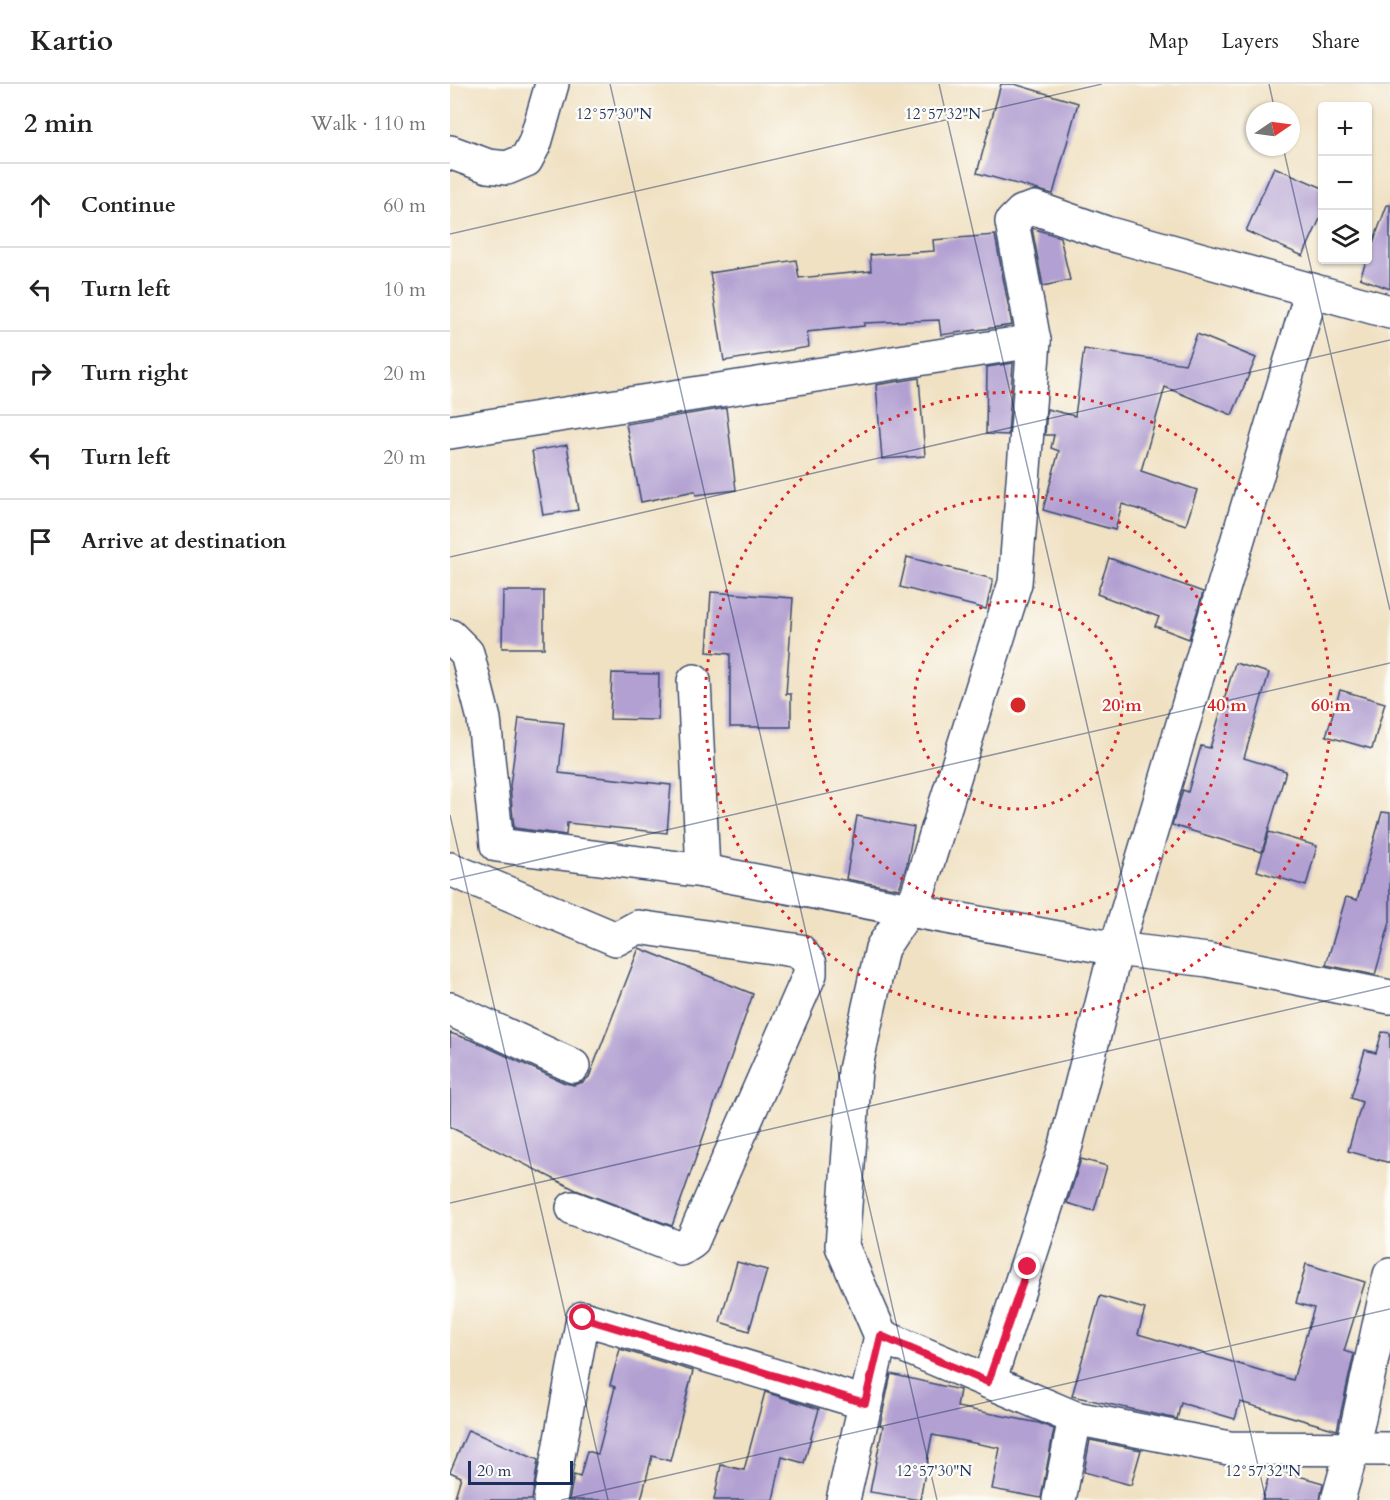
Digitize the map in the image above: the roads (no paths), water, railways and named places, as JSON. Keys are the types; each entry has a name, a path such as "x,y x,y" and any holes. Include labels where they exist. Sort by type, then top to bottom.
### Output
{"street":[{"path":"450,152 488,166 507,168 526,160 536,143 552,84"},
{"path":"843,1500 881,1336 842,1245 855,1070 882,948 917,896 1015,583 1034,341 1012,222 1022,212 1035,208 1106,233 1390,312"},
{"path":"988,1382 1066,1145 1116,949 1312,290"},
{"path":"450,432 1034,341"},
{"path":"450,636 467,653 484,719 497,844 703,871 1116,949 1208,960 1390,997"},
{"path":"694,681 703,871"},
{"path":"450,869 616,939 638,927 800,951 810,964 810,974 692,1242 681,1249 573,1208"},
{"path":"450,1009 573,1066"},
{"path":"1338,1500 1352,1450 1390,1275"},
{"path":"550,1500 583,1318 865,1403"},
{"path":"881,1336 1075,1418 1229,1448 1390,1449"},
{"path":"1059,1500 1075,1418"}]}
